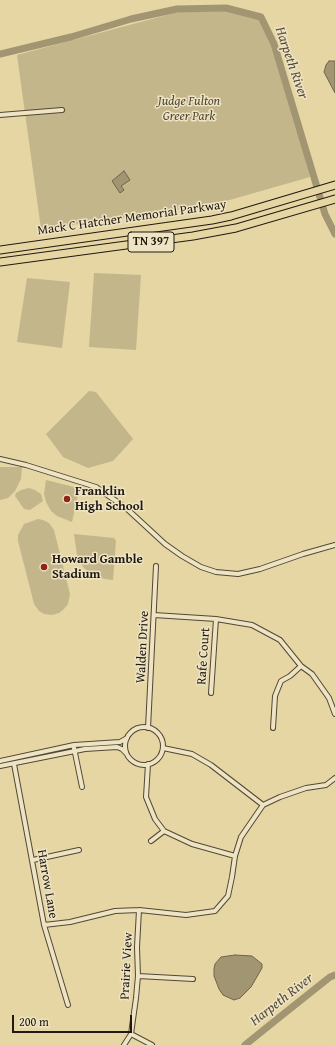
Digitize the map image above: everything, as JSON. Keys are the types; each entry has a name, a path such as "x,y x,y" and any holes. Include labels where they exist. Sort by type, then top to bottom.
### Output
{"highway":[{"name":"Mack C Hatcher Memorial Parkway","path":"0,250 205,222 231,216 335,185"},
{"name":"Mack C Hatcher Memorial Parkway","path":"0,262 193,236 236,228 335,199"}],"street":[{"path":"0,115 62,110"},
{"path":"0,459 26,465 96,487 126,508 165,544 201,567 216,572 238,574 260,569 335,545"},
{"name":"Walden Drive","path":"148,728 156,566"},
{"path":"154,615 216,619 252,625 280,640 301,666 312,674 329,698 335,714"},
{"name":"Rafe Court","path":"211,693 216,619"},
{"path":"273,728 275,696 281,681 290,676 301,666"},
{"path":"0,766 14,764 74,748 117,747 122,749 130,759 138,764 148,764 159,757 162,748 162,740 154,731 148,728 138,728 131,732 127,738 125,744 126,753"},
{"path":"0,761 74,748 120,742 127,738"},
{"path":"74,748 82,787"},
{"path":"162,748 192,754 211,765 263,805"},
{"name":"Harrow Lane","path":"14,764 44,925 68,1005"},
{"path":"148,764 146,797 155,819 164,832 192,844 235,856"},
{"path":"44,925 70,922 115,911 139,910 186,915 215,911 228,896 235,856 241,837 263,805 306,788 326,785 335,778"},
{"path":"151,841 164,832"},
{"path":"33,860 79,850"},
{"name":"Prairie View","path":"124,1045 131,1034 138,976 137,947 139,910"},
{"path":"138,976 193,979"},
{"path":"131,1034 152,1045"}],"green space":[{"name":"Judge Fulton Greer Park","path":"238,11 261,17 274,44 293,107 310,177 219,203 41,229 17,55 178,12"},
{"path":"94,273 141,275 136,350 89,347"},
{"path":"27,278 70,282 62,348 17,342"},
{"path":"89,391 96,392 133,439 113,461 88,468 63,457 46,434"},
{"path":"0,467 22,467 21,479 15,491 8,498 0,500"},
{"path":"46,480 78,488 79,490 72,522 57,516 51,511 44,494"},
{"path":"29,488 41,494 43,501 30,510 24,509 15,496 16,493 21,490"},
{"name":"Howard Gamble Stadium","path":"38,519 49,523 54,530 70,594 68,604 64,609 59,613 52,615 44,614 39,611 34,604 18,541 18,535 24,524"},
{"path":"74,534 114,538 116,541 113,580 94,576 84,568 77,555"}],"shaded area":[{"path":"329,61 335,61 335,93 324,72"},
{"path":"124,171 130,180 121,186 124,190 120,193 112,181"},
{"path":"235,955 252,956 262,964 262,968 251,987 240,998 234,1000 223,995 219,989 214,976 214,969 215,964 221,957"}],"waterway":[{"name":"Harpeth River","path":"0,54 71,37 131,19 177,9 226,8 261,17 274,44 325,214 335,234"},
{"name":"Harpeth River","path":"245,1045 330,977 335,975"}],"place":[{"name":"Franklin High School","path":"67,499"},
{"name":"Howard Gamble Stadium","path":"44,567"}]}
